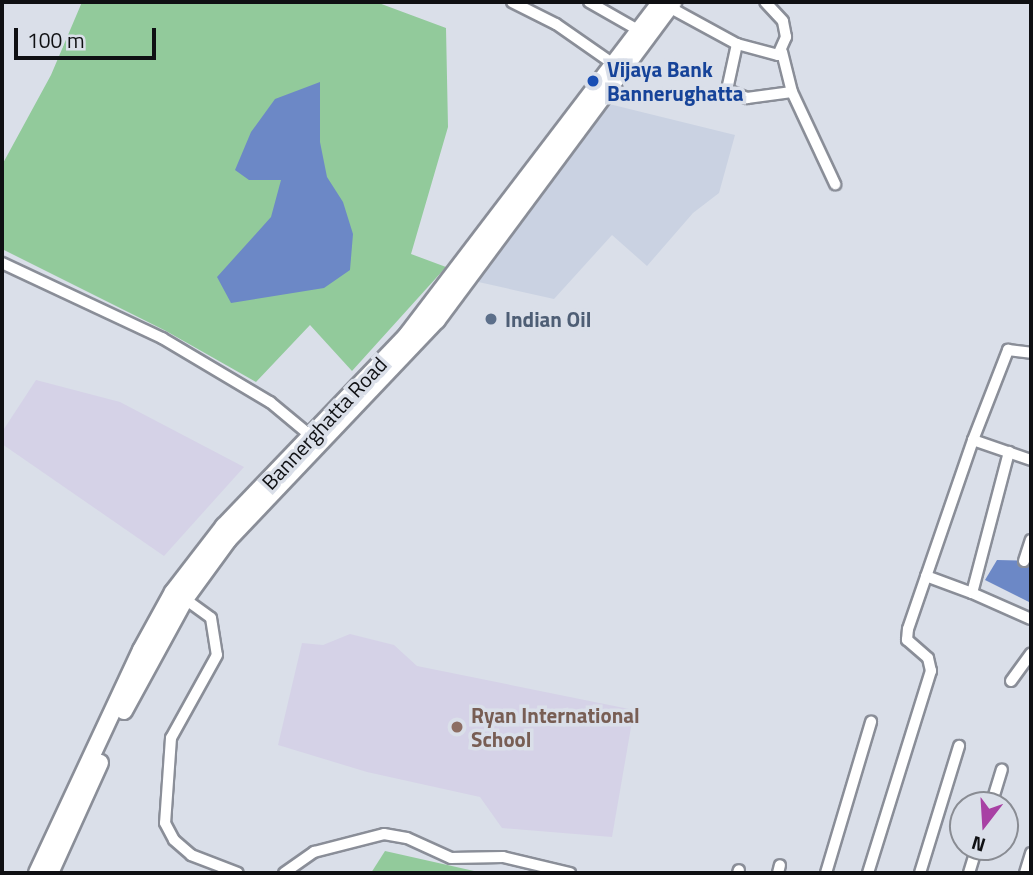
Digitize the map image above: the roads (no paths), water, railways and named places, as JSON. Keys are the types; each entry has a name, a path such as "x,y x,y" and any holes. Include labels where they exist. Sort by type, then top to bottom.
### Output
{"main road":[{"name":"Bannerghatta Road","path":"50,873 152,653 185,599 228,540 437,320 512,205 612,63 663,4"},
{"name":"Bannerghatta Road","path":"37,873 141,650 173,592 224,526 407,335 512,205 663,4"}],"street":[{"path":"512,2 556,24 612,63"},
{"path":"589,2 638,30"},
{"path":"765,2 783,21 782,52 792,92 835,184"},
{"path":"663,4 737,44 761,53 782,52"},
{"path":"737,44 727,90 747,98 792,92"},
{"path":"2,263 162,338 270,402 311,436"},
{"path":"868,873 931,671 928,659 907,640 926,576 973,440 1008,350 1031,353"},
{"path":"973,440 1031,460"},
{"path":"972,593 1009,452"},
{"path":"1024,561 1031,540"},
{"path":"926,576 1031,619"},
{"path":"185,599 211,618 217,648 210,673 172,738 165,823 181,849 238,873"},
{"path":"1011,681 1031,653"},
{"path":"826,873 871,722"},
{"path":"920,873 959,746"},
{"path":"995,791 1002,770"},
{"path":"284,873 314,852 384,834 407,838 451,858 502,857 569,873"},
{"path":"1025,873 1031,853"}],"water":[{"path":"320,82 320,142 327,177 343,202 353,234 350,270 324,288 231,303 217,277 271,217 281,180 249,180 235,170 251,132 275,99"},
{"path":"997,560 1031,561 1031,603 985,580"}],"place":[{"name":"Vijaya Bank Bannerughatta","path":"593,81"},
{"name":"Indian Oil","path":"491,319"},
{"name":"Ryan International School","path":"457,727"}]}
